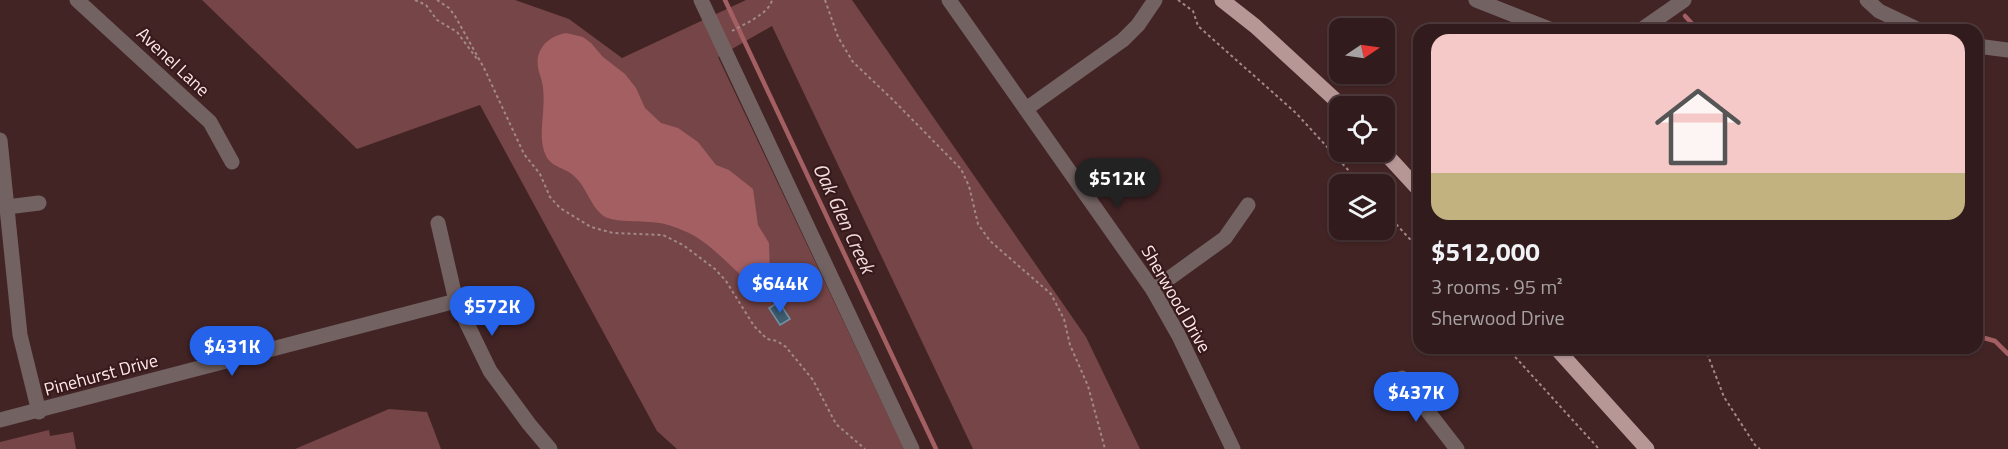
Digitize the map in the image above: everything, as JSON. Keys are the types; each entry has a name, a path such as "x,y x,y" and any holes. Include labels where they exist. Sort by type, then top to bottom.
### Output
{"main road":[{"path":"1222,0 1255,26 1331,96"},
{"path":"1393,162 1413,183"},
{"path":"1561,354 1647,449"}],"street":[{"name":"Avenel Lane","path":"77,0 210,122 232,162"},
{"path":"701,0 912,449"},
{"name":"Sherwood Drive","path":"949,0 1153,290 1179,336 1233,449"},
{"path":"1026,109 1123,40 1138,25 1155,0"},
{"path":"1476,0 1537,24"},
{"path":"1650,24 1684,0"},
{"path":"1867,0 1879,11 1906,24"},
{"path":"1983,47 2008,50"},
{"path":"0,140 20,335 39,411"},
{"path":"7,207 39,203"},
{"path":"1153,290 1225,238 1248,205"},
{"path":"438,223 456,301 490,371 550,449"},
{"name":"Pinehurst Drive","path":"0,420 456,301"},
{"path":"1402,378 1457,449"}],"path":[{"path":"415,0 426,5 437,20 457,32 484,68"},
{"path":"437,0 449,8 455,16 484,68 524,154 540,174 550,197 560,208 591,227 614,233 663,235 683,245 715,269 726,281 754,326 767,339 777,341 786,347 813,380 829,415 865,449"},
{"path":"719,39 766,10 772,4 772,0"},
{"path":"825,0 838,37 853,63 961,169 969,186 978,224 990,241 1052,294 1064,319 1070,345 1088,386 1105,449"},
{"path":"1178,0 1193,11 1198,26 1296,113 1351,174"},
{"path":"1395,223 1413,242"},
{"path":"1512,354 1599,449"},
{"path":"1707,354 1724,397 1755,445 1760,449"}],"shaded area":[{"path":"202,0 515,0 569,19 622,58 746,0 852,0 1086,337 1140,449 973,449 772,26 718,57 904,449 677,449 657,431 480,105 357,149"},
{"path":"566,33 583,37 591,43 603,57 625,74 636,88 645,108 661,123 678,128 698,142 716,165 729,170 753,189 758,225 769,243 770,277 764,282 752,285 706,244 682,230 653,222 606,217 597,210 575,177 549,160 542,138 544,96 538,60 539,53 546,42"},
{"path":"389,409 427,412 441,449 295,449"},
{"path":"49,430 50,436 73,432 76,449 0,449 0,442"}],"building":[{"path":"779,302 790,319 780,325 769,308"}],"waterway":[{"name":"Oak Glen Creek","path":"725,0 936,449"},
{"path":"1685,16 1692,24"},
{"path":"1983,338 1995,341 2008,354"}]}
